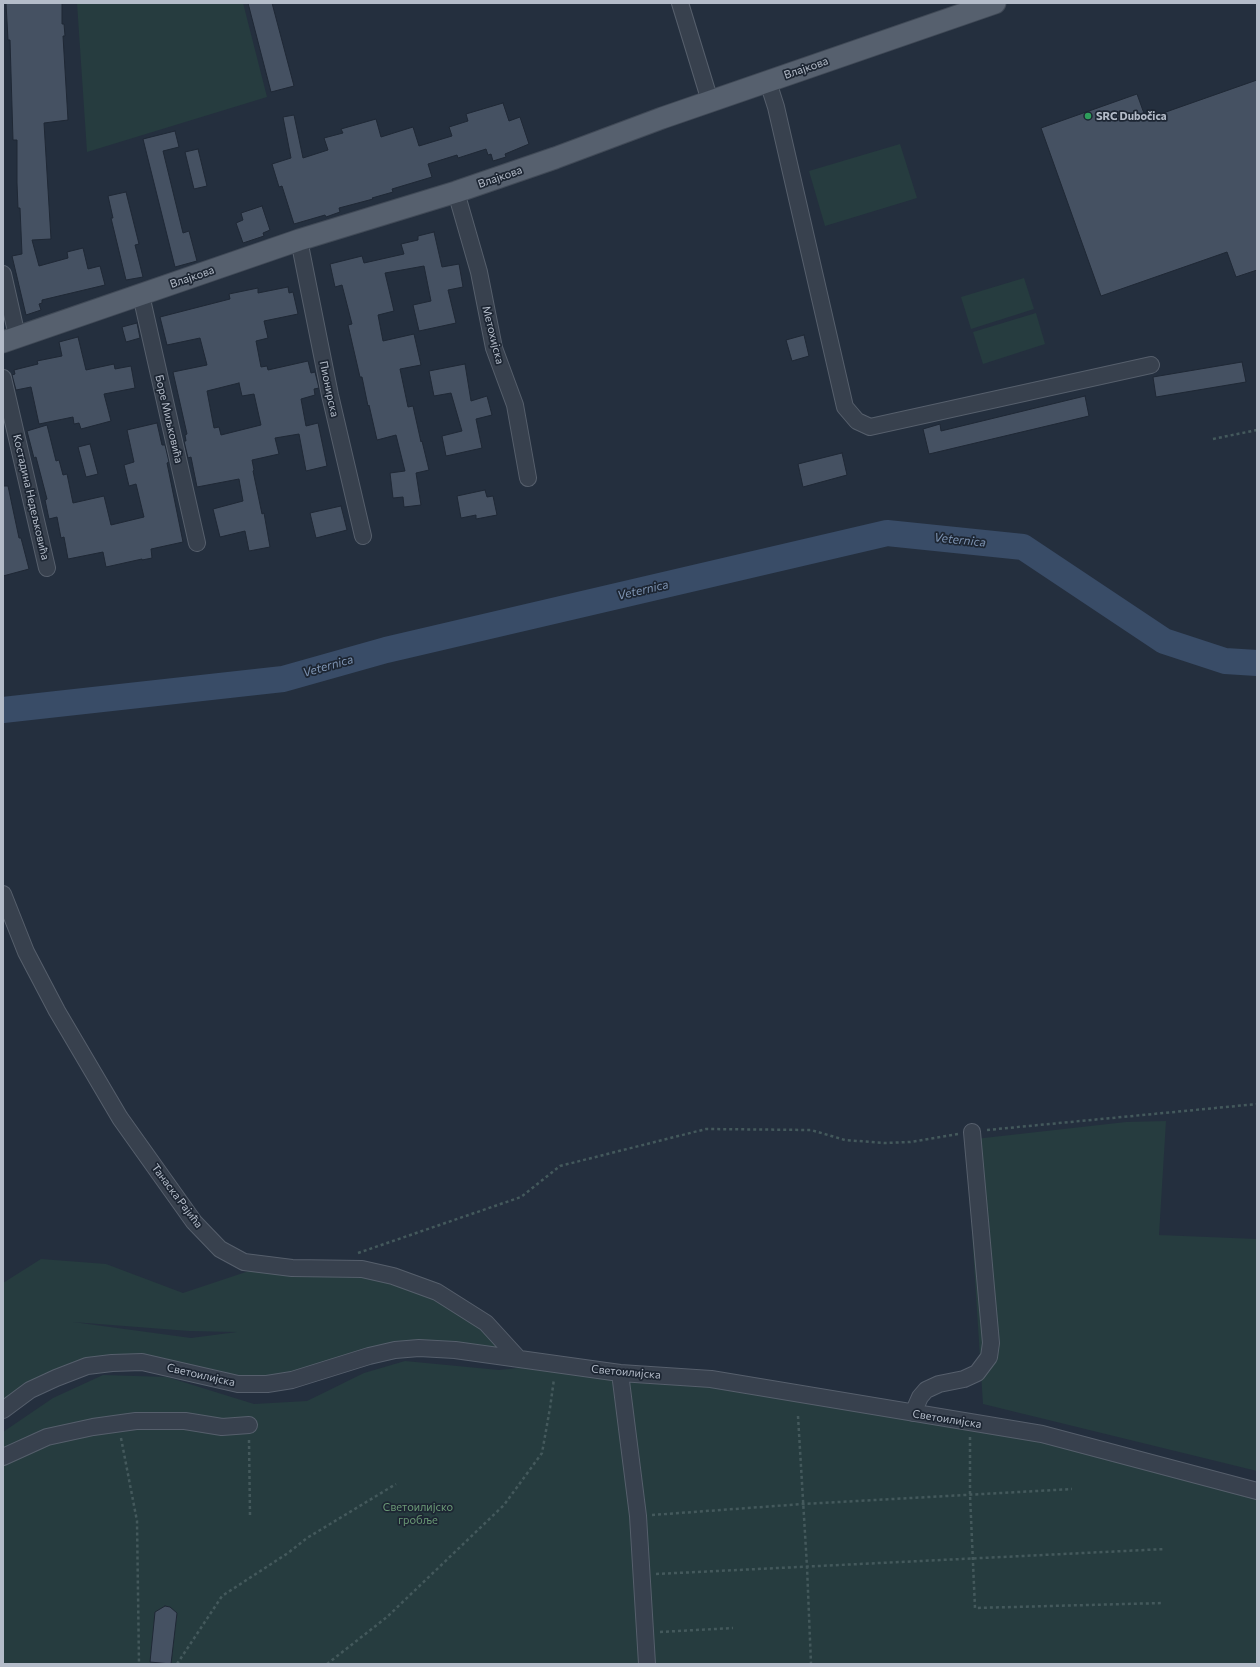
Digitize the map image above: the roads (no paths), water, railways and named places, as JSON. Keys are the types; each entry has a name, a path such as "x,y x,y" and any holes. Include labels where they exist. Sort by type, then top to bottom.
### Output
{"main road":[{"name":"Влајкова","path":"10,339 299,240 456,192 554,158 710,101 768,82 966,7 995,3"}],"street":[{"path":"680,3 710,101"},
{"path":"768,82 776,107 845,407 857,421 870,427 1151,365"},
{"name":"Метохијска","path":"456,192 479,272 494,348 515,405 528,478"},
{"name":"Пионирска","path":"299,240 330,396 364,536"},
{"path":"3,274 10,339"},
{"name":"Боре Миљковића","path":"141,295 197,543"},
{"name":"Костадина Недељковића","path":"3,378 47,568"},
{"name":"Танаска Рајића","path":"3,894 26,952 57,1011 120,1118 194,1222 220,1249 244,1262 292,1268 362,1269 393,1276 436,1292 486,1323 518,1358"},
{"path":"913,1413 920,1397 926,1390 939,1384 964,1379 977,1373 989,1357 991,1343 972,1132"},
{"name":"Светоилијска","path":"3,1410 30,1390 87,1366 142,1362 238,1384 267,1384 292,1380 369,1356 395,1350 419,1348 455,1350 620,1373 711,1379 1042,1434 1257,1491"},
{"path":"620,1373 638,1516 647,1664"},
{"path":"3,1457 46,1437 93,1427 136,1421 185,1421 222,1427 249,1426"}],"waterway":[{"name":"Veternica","path":"3,710 283,679 386,650 887,533 1023,547 1164,641 1225,661 1257,663"}],"place":[{"name":"SRC Dubočica","path":"1088,116"}],"park label":[{"name":"Светоилијско гробље","path":"418,1513"}]}
